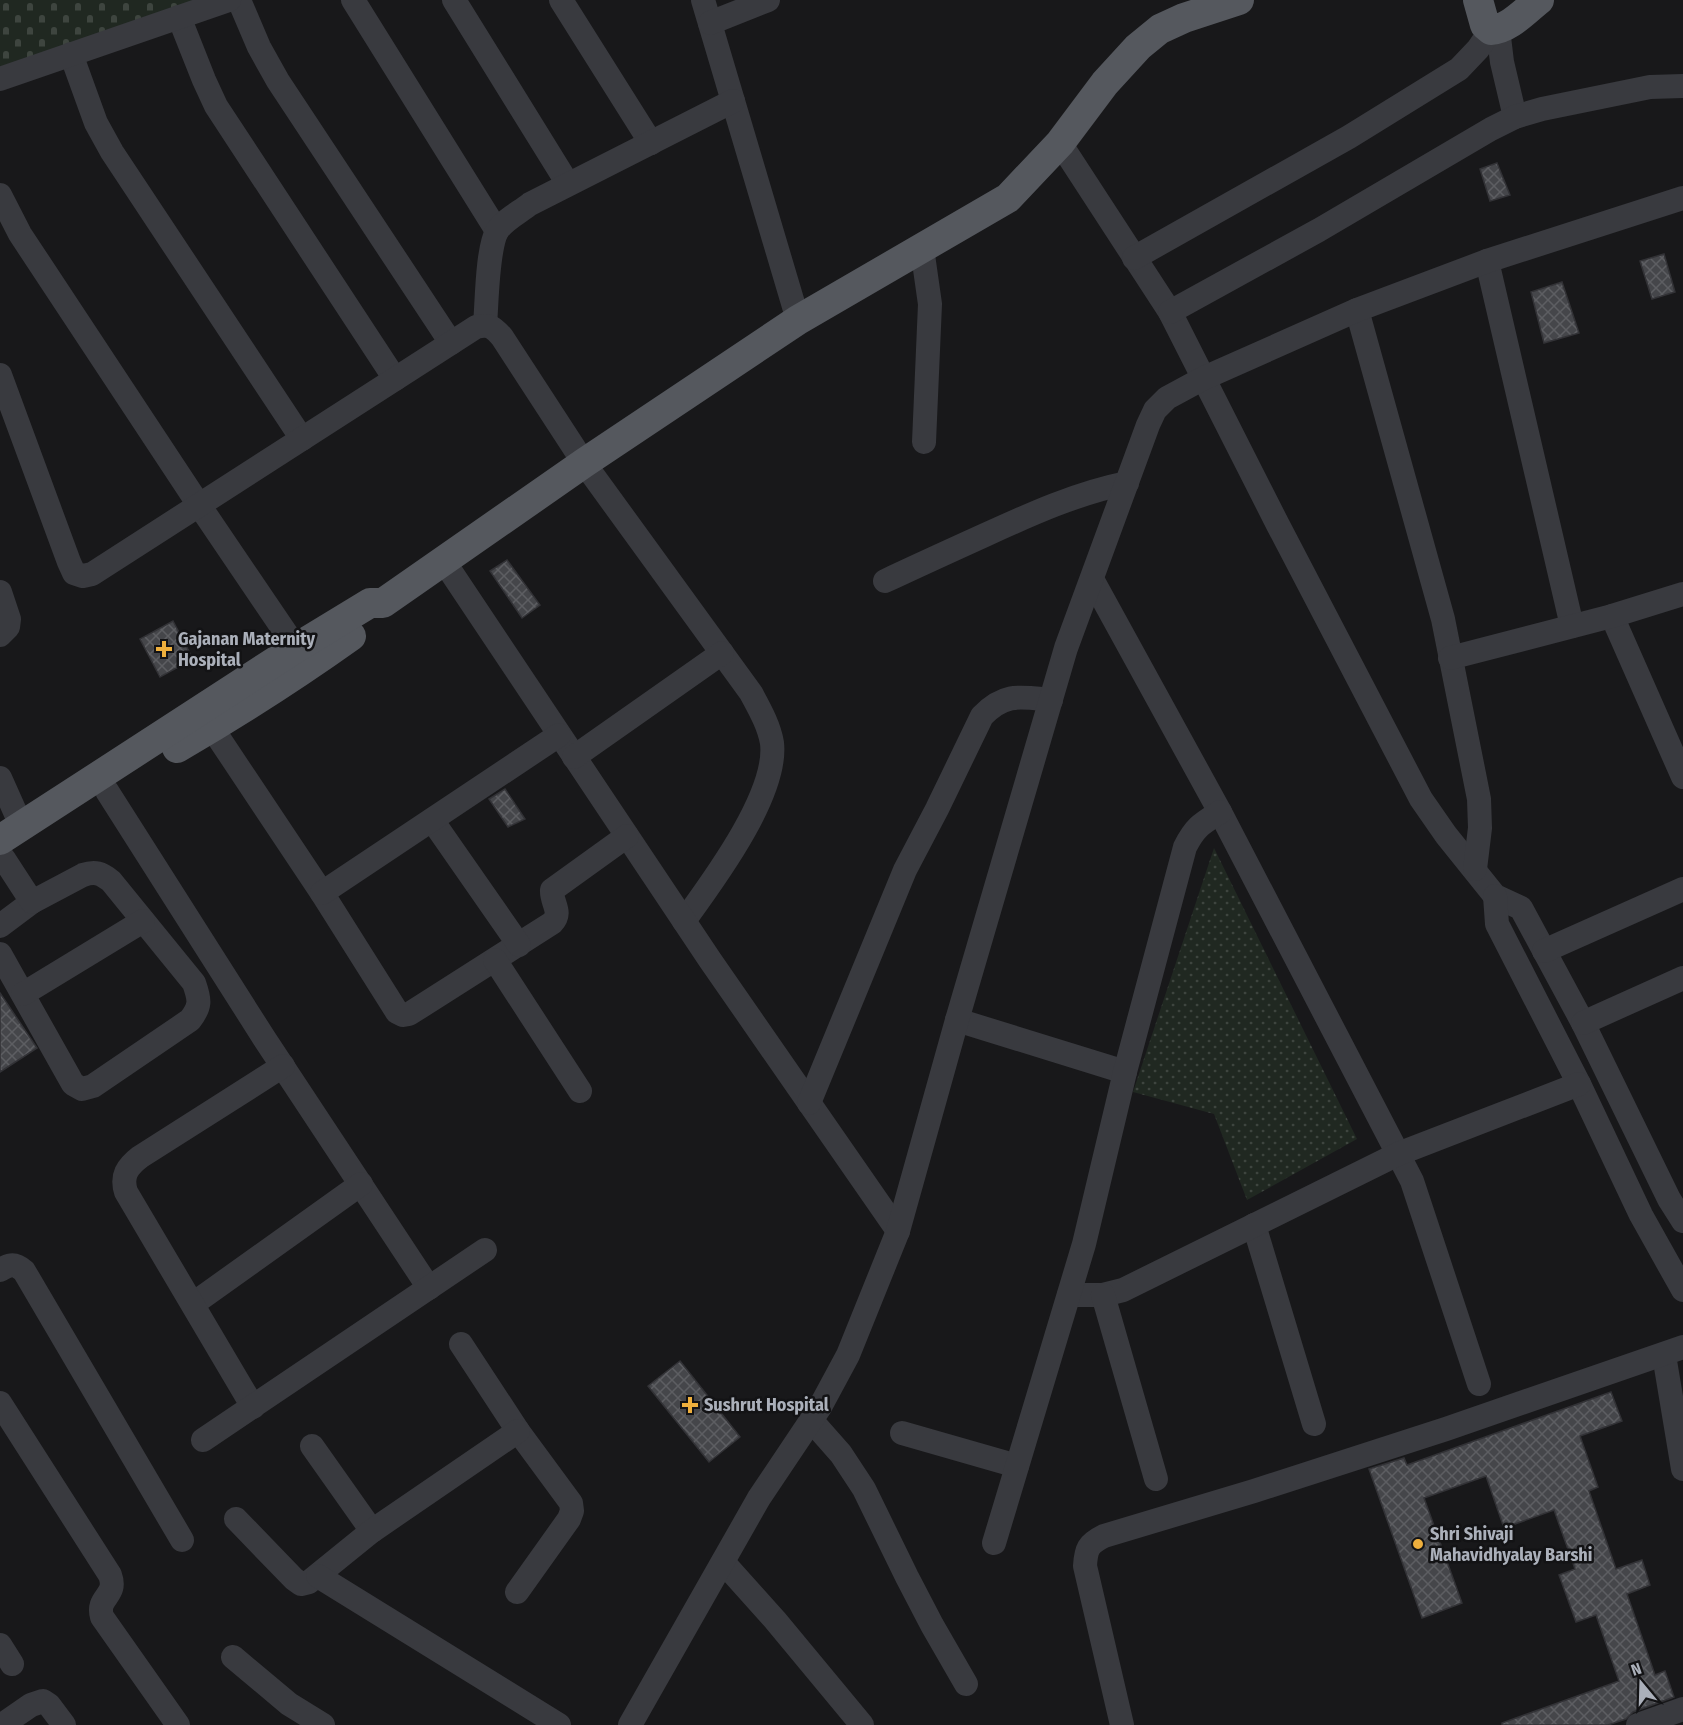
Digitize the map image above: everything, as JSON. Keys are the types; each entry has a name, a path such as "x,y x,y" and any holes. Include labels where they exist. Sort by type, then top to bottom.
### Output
{"main road":[{"path":"6,846 296,648 370,603 383,603 584,463 798,320 1008,198 1060,143 1105,83 1138,47 1181,9 1239,0"},
{"path":"1478,0 1485,25 1494,29 1505,26 1539,0"},
{"path":"6,846 106,791 212,728 379,617 383,603"}],"street":[{"path":"0,79 229,0"},
{"path":"239,0 259,47 278,81 451,343"},
{"path":"354,0 497,231"},
{"path":"454,0 568,184"},
{"path":"561,0 651,143"},
{"path":"768,0 706,11 798,320"},
{"path":"179,17 216,106 395,379"},
{"path":"1494,29 1515,117"},
{"path":"1134,258 1348,137 1459,69 1494,29"},
{"path":"71,54 96,123 112,152 302,439"},
{"path":"1170,312 1319,230 1515,117 1542,109 1650,87 1683,86"},
{"path":"485,325 490,255 497,231 508,220 530,204 733,101"},
{"path":"1060,143 1170,312 1283,536 1421,799 1446,835 1495,896 1521,908 1676,1196 1683,1221"},
{"path":"0,195 20,234 296,648"},
{"path":"630,1725 759,1498 820,1407 848,1355 897,1231 1066,648 1155,410 1167,398 1204,378 1357,310 1487,261 1683,198"},
{"path":"921,248 930,304 924,442"},
{"path":"1487,261 1572,626"},
{"path":"1357,310 1443,619 1479,798 1480,828 1475,869"},
{"path":"0,375 69,562 74,573 83,576 92,574 476,327 485,325 493,328 502,337 584,463 751,693 764,717 772,743 771,768 757,804 728,859 684,921"},
{"path":"885,581 1063,501 1106,487 1127,483"},
{"path":"442,560 684,921 897,1231"},
{"path":"1092,579 1220,812 1412,1181 1479,1384"},
{"path":"0,592 9,619 8,627 0,635"},
{"path":"1450,658 1612,616 1683,594"},
{"path":"1612,616 1683,777"},
{"path":"574,757 722,653"},
{"path":"809,1103 905,870 982,716 992,705 1006,699 1022,697 1051,700"},
{"path":"212,728 322,893 397,1012 403,1015 409,1014 552,923 557,918 558,912 551,895 552,890 627,836"},
{"path":"322,893 559,735"},
{"path":"0,778 6,846 32,902"},
{"path":"106,791 429,1288"},
{"path":"994,1543 1084,1244 1125,1072 1185,847 1192,833 1220,812"},
{"path":"432,820 519,945"},
{"path":"0,926 32,902 83,875 91,872 102,874 111,881 194,983 199,996 198,1009 190,1020 93,1086 82,1089 73,1084 0,954"},
{"path":"1544,951 1683,889"},
{"path":"1495,896 1497,924 1579,1084 1641,1215 1683,1290"},
{"path":"22,994 143,921"},
{"path":"495,960 580,1091"},
{"path":"1583,1023 1683,978"},
{"path":"957,1020 1125,1072"},
{"path":"253,1407 126,1192 124,1173 140,1157 283,1066"},
{"path":"1069,1294 1103,1295 1123,1290 1398,1154 1579,1084"},
{"path":"192,1304 361,1184"},
{"path":"1254,1225 1314,1424"},
{"path":"203,1440 485,1250"},
{"path":"0,1270 11,1264 18,1265 24,1271 182,1540"},
{"path":"1103,1295 1156,1479"},
{"path":"461,1344 518,1431 571,1503 572,1511 568,1519 517,1592"},
{"path":"1122,1725 1085,1566 1085,1553 1092,1542 1104,1536 1254,1491 1446,1429 1673,1351 1683,1469"},
{"path":"0,1403 110,1575 113,1583 102,1602 100,1610 102,1617 178,1725"},
{"path":"811,1420 841,1454 864,1489 932,1625 966,1684"},
{"path":"236,1519 294,1579 301,1584 309,1582 372,1532 518,1431"},
{"path":"903,1433 1017,1466"},
{"path":"312,1446 372,1532"},
{"path":"723,1562 775,1620 862,1725"},
{"path":"318,1576 559,1725"},
{"path":"233,1657 289,1704 323,1725"},
{"path":"2,1725 31,1705 43,1701 49,1705 64,1725"},
{"path":"1638,1725 1683,1709"}],"green space":[{"path":"0,0 214,0 0,73"},
{"path":"1214,848 1357,1139 1247,1200 1214,1114 1133,1092"}],"building":[{"path":"1497,163 1510,195 1490,201 1480,169"},
{"path":"1664,254 1675,292 1652,299 1640,261"},
{"path":"1562,282 1579,333 1544,343 1531,292"},
{"path":"507,560 540,605 522,618 490,571"},
{"path":"173,621 193,659 160,677 140,639"},
{"path":"505,789 525,819 508,827 489,799"},
{"path":"0,993 37,1048 0,1072"},
{"path":"680,1361 740,1437 709,1462 648,1386"},
{"name":"Shri Shivaji Mahavidhyalay Barshi","path":"1611,1392 1622,1421 1580,1436 1598,1487 1589,1491 1616,1569 1642,1560 1650,1585 1627,1594 1655,1675 1665,1671 1674,1697 1633,1712 1626,1719 1608,1725 1502,1725 1502,1723 1619,1681 1596,1615 1576,1622 1559,1575 1575,1569 1554,1510 1504,1528 1486,1476 1424,1498 1462,1603 1422,1618 1369,1469 1404,1458 1407,1465"}],"place":[{"name":"Gajanan Maternity Hospital","path":"164,649"},
{"name":"Sushrut Hospital","path":"690,1405"},
{"name":"Shri Shivaji Mahavidhyalay Barshi","path":"1418,1544"}]}
